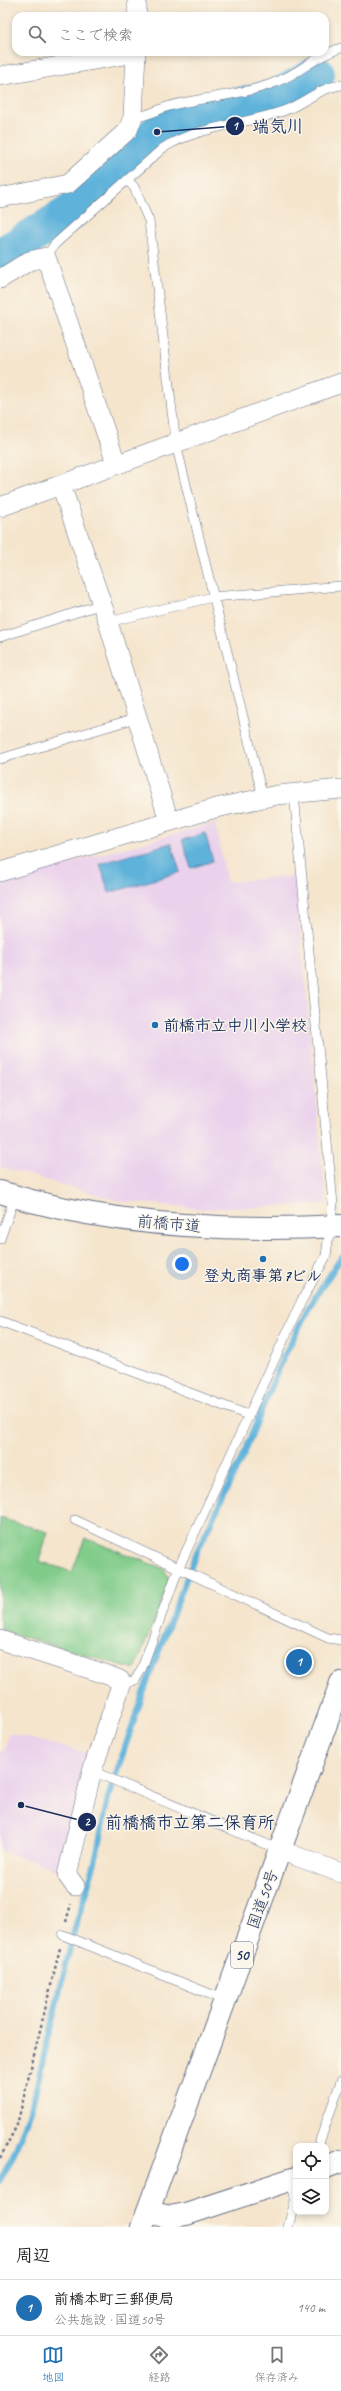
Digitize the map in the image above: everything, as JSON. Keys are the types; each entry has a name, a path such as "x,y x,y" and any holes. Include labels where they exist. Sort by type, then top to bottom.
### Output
{"main road":[{"name":"前橋市道","path":"8,1194 104,1218 204,1227 335,1226"},
{"name":"国道50号","path":"145,2219 341,1683"},
{"path":"329,2166 341,2161"},
{"path":"145,2219 180,2215 293,2179"}],"street":[{"path":"136,12 137,0"},
{"path":"0,76 118,56"},
{"path":"0,198 68,184 128,130 133,117 136,56"},
{"path":"0,278 29,261 46,258 116,464"},
{"path":"0,507 341,383"},
{"path":"60,485 108,622 136,718 169,821"},
{"path":"0,872 169,821 263,798 341,789"},
{"path":"0,1640 120,1680 121,1685 92,1772 67,1876 75,1886"},
{"path":"280,1850 341,1873"}],"lane":[{"path":"329,51 341,48"},
{"path":"133,117 152,115 173,105 264,86 286,78 319,56"},
{"path":"46,258 55,244 163,148 180,138 285,111 321,90 341,84"},
{"path":"127,180 134,187 149,221 176,444 263,798"},
{"path":"108,622 213,597 341,586"},
{"path":"0,637 102,604"},
{"path":"0,758 136,718"},
{"path":"121,1685 135,1680 142,1668 178,1567 301,1302 326,1256 335,1226 294,794"},
{"path":"0,1239 8,1194"},
{"path":"0,1320 248,1416"},
{"path":"75,1520 328,1638 341,1640"},
{"path":"92,1772 280,1850"},
{"path":"63,1935 225,2000"},
{"path":"319,2143 341,2081"},
{"path":"288,2227 293,2209"}],"path":[{"path":"0,2158 18,2125 75,1886"}],"shaded area":[{"name":"前橋市立中川小学校","path":"215,823 227,882 295,876 326,1204 204,1209 120,1201 0,1167 0,882"},
{"path":"9,1733 91,1754 62,1872 0,1850 0,1751 4,1752"}],"green space":[{"path":"0,1518 48,1532 39,1561 72,1572 85,1538 164,1569 170,1580 135,1669 0,1630"}],"water":[{"path":"205,833 213,861 191,868 182,840"},
{"path":"171,843 180,872 109,893 100,864"}],"waterway":[{"path":"0,256 71,212 157,132 184,117 276,97 317,74"},
{"path":"0,2181 12,2158 31,2110 74,1931 95,1862 108,1798 147,1682 195,1556 246,1449 280,1364 312,1302 341,1258"}],"place":[{"name":"端気川","path":"157,132"},
{"name":"前橋市立中川小学校","path":"155,1025"},
{"name":"登丸商事第7ビル","path":"263,1259"},
{"name":"前橋本町三郵便局","path":"299,1662"},
{"name":"前橋橋市立第二保育所","path":"21,1805"}]}
